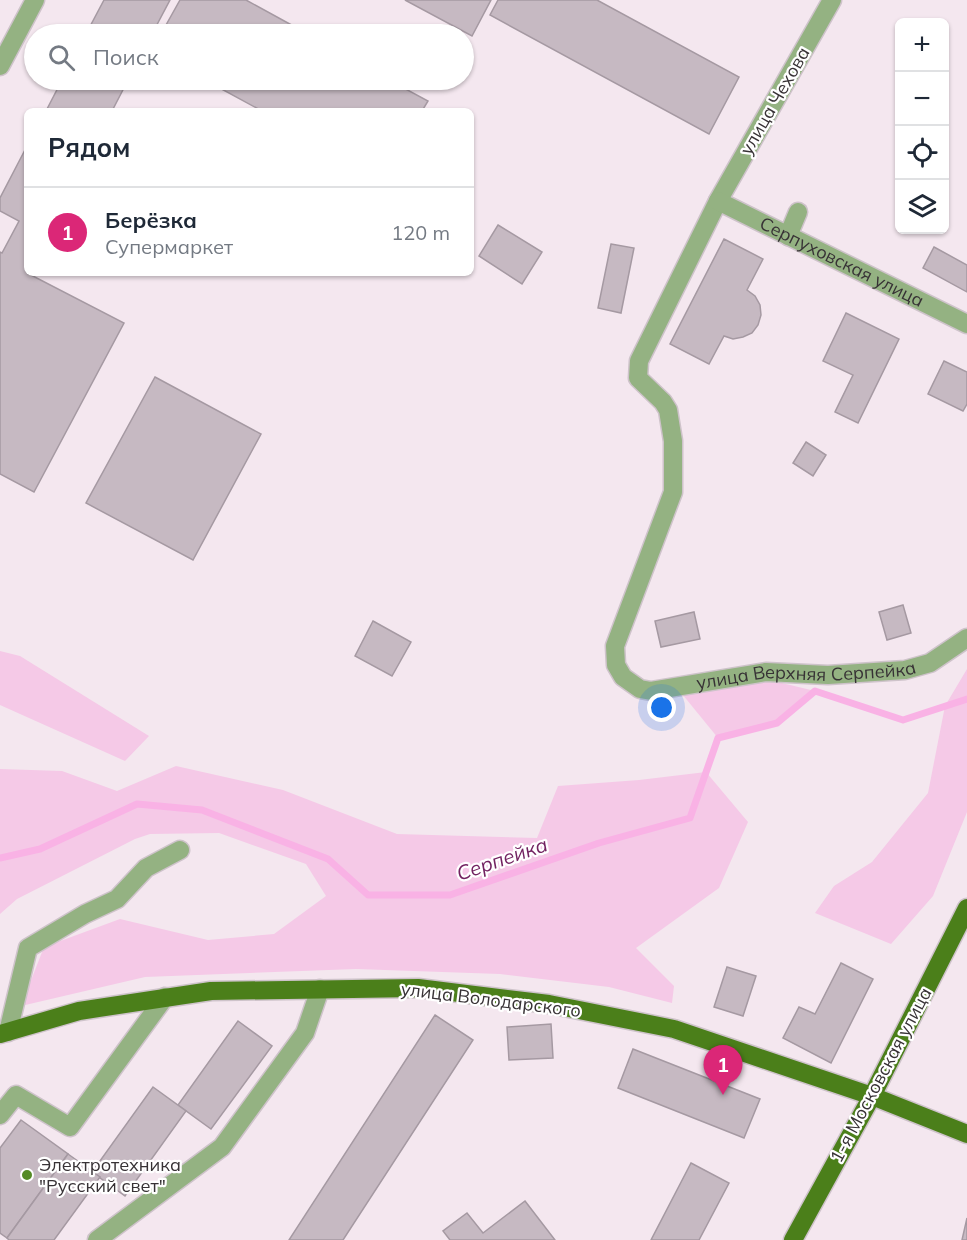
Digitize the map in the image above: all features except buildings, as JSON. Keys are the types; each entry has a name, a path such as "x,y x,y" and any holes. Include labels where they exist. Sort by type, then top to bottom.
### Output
{"main road":[{"name":"1-я Московская улица","path":"793,1240 872,1096 967,908"},
{"name":"улица Володарского","path":"4,1033 79,1011 211,991 418,988 560,1006 674,1029 872,1096 967,1134"}],"street":[{"path":"0,66 35,0"},
{"name":"улица Чехова","path":"718,201 832,0"},
{"name":"Серпуховская улица","path":"718,201 967,324"},
{"name":"улица Верхняя Серпейка","path":"718,201 639,361 638,378 663,402 668,410 673,441 673,492 615,646 616,665 619,671 630,683 651,691 766,672 828,675 905,670 930,663 967,638"},
{"path":"788,236 798,212"},
{"path":"4,1033 28,948 85,914 117,899 146,868 180,849"},
{"path":"97,1240 222,1147 305,1034 320,989"},
{"path":"0,1115 16,1095 70,1127 165,997"}],"shaded area":[{"path":"0,651 20,656 149,736 125,761 0,705"},
{"path":"967,669 967,812 933,896 891,944 815,913 834,886 872,862 928,793 945,706"},
{"path":"757,677 815,691 777,723 718,738 678,689"},
{"path":"176,766 283,790 397,834 537,838 558,786 706,772 748,822 719,888 636,948 674,986 672,1003 609,987 500,974 356,969 145,977 21,1006 44,947 120,919 208,940 274,934 326,896 306,864 219,833 150,834 135,839 17,899 0,914 0,769 62,771 117,791"}],"waterway":[{"name":"Серпейка","path":"0,858 40,849 137,804 202,810 328,859 368,895 450,895 599,843 690,818 718,738 777,723 815,691 903,720 967,699"}],"place":[{"name":"Берёзка","path":"723,1095"},
{"name":"Электротехника \"Русский свет\"","path":"27,1175"}]}
